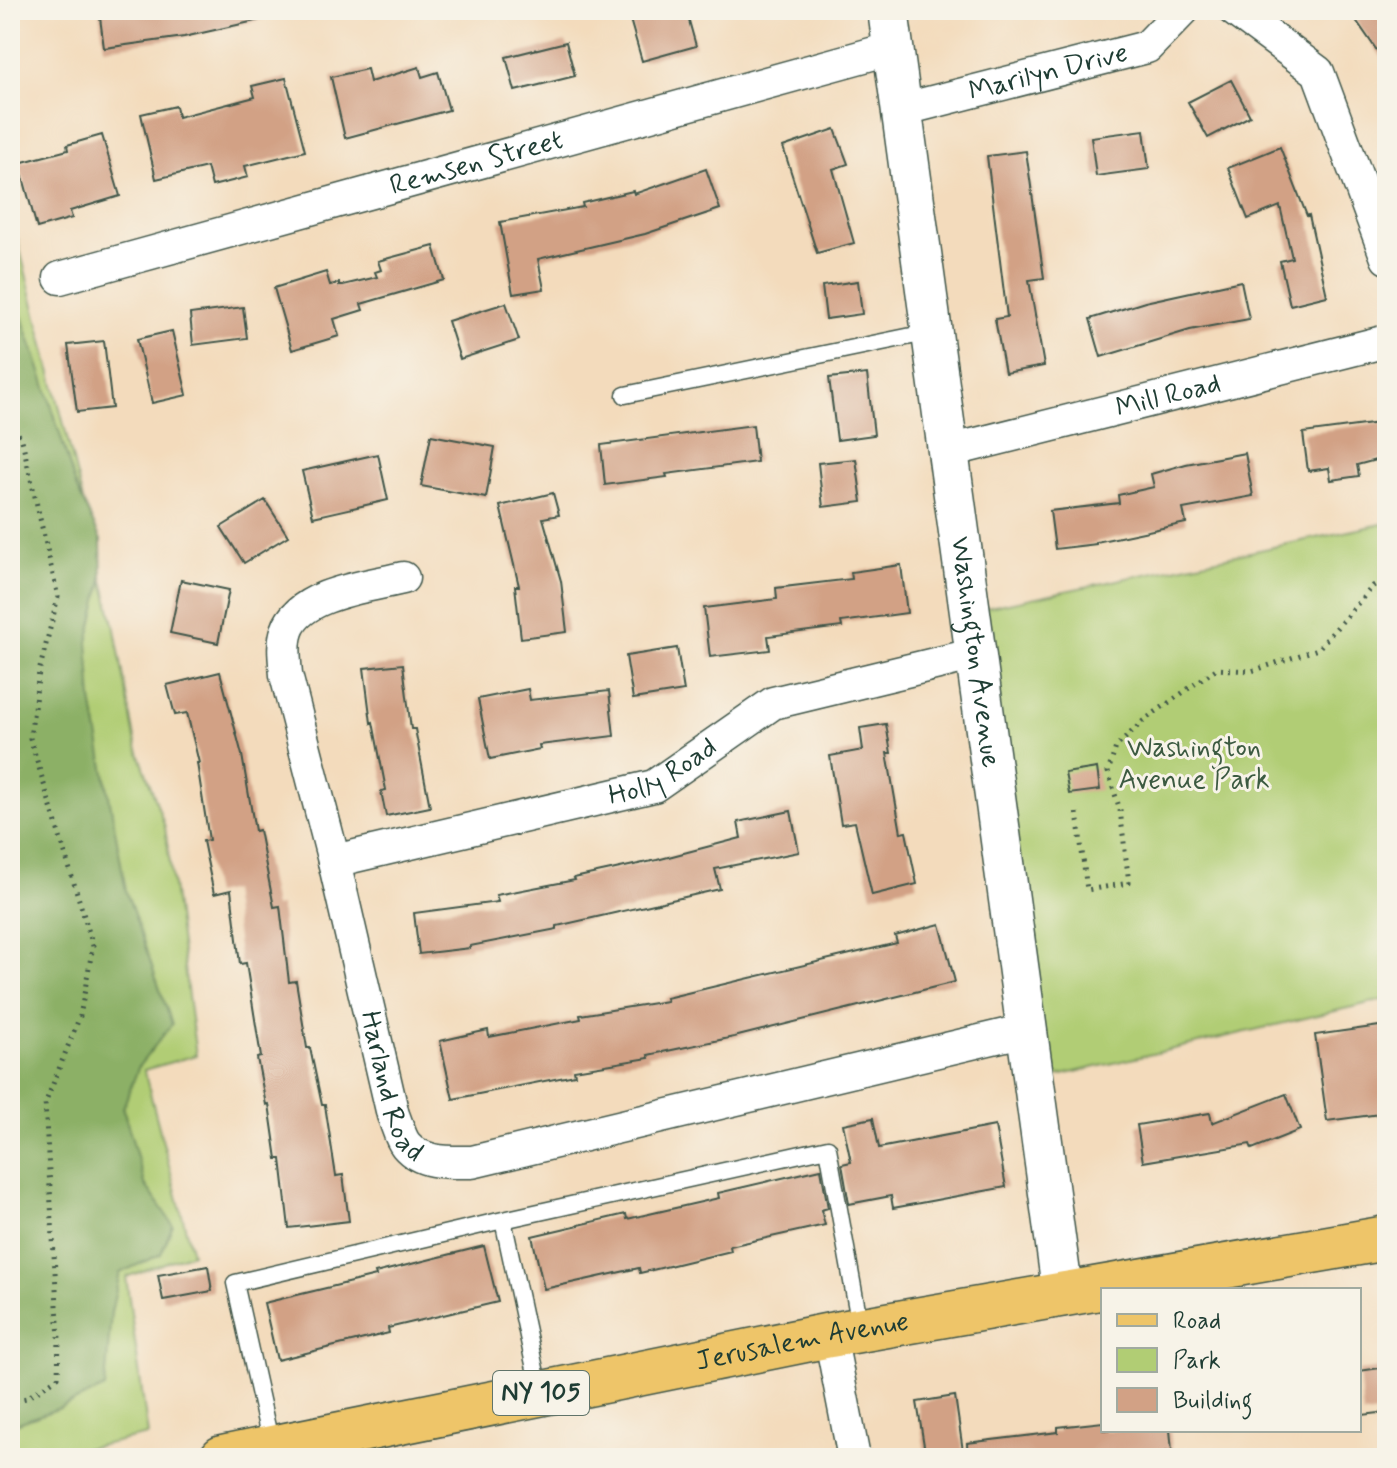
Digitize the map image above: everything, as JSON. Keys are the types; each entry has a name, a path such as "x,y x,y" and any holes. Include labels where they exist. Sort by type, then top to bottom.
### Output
{"main road":[{"name":"Jerusalem Avenue","path":"1108,1288 1387,1238"},
{"name":"Jerusalem Avenue","path":"222,1458 846,1332 1101,1289"}],"street":[{"name":"Marilyn Drive","path":"901,110 1147,47 1183,10"},
{"path":"1234,10 1318,72 1387,258"},
{"name":"Washington Avenue","path":"890,29 1063,1296"},
{"name":"Remsen Street","path":"60,278 890,29"},
{"name":"Mill Road","path":"949,451 1387,341"},
{"name":"Harland Road","path":"403,578 318,599 299,612 287,629 283,651 286,675 334,861 393,1115 405,1144 423,1157 446,1162 472,1162 1026,1030"},
{"name":"Holly Road","path":"334,861 654,786 773,703 976,654"},
{"path":"846,1332 854,1458"}],"lane":[{"path":"625,395 932,331"},
{"path":"272,1448 235,1283 828,1148 846,1332"},
{"path":"503,1220 540,1393"}],"path":[{"path":"10,420 22,440 58,597 39,672 30,738 93,946 80,1016 45,1104 59,1339 58,1377 27,1398 10,1401"},
{"path":"1077,813 1087,890 1129,883 1120,810 1108,772 1116,747 1143,721 1216,669 1252,671 1318,649 1373,586 1387,578"}],"green space":[{"path":"10,210 114,624 136,744 165,827 196,1055 144,1070 192,1253 126,1277 148,1435 41,1458 10,1458"},
{"path":"10,282 76,487 101,540 102,584 88,642 92,700 126,891 172,1024 139,1066 123,1108 145,1184 173,1225 161,1254 120,1273 111,1312 105,1388 10,1426"},
{"name":"Washington Avenue Park","path":"1387,523 1387,999 1041,1080 980,609"}],"building":[{"path":"99,10 263,10 264,19 184,37 104,48"},
{"path":"648,10 686,10 696,46 642,61 629,16"},
{"path":"1349,10 1387,10 1387,65"},
{"path":"566,42 575,76 515,91 506,57"},
{"path":"419,67 422,77 438,72 449,110 345,138 331,77 367,69 370,82"},
{"path":"286,78 305,151 245,166 248,177 212,186 207,167 156,179 141,114 176,106 178,117 255,97 252,86"},
{"path":"1231,80 1250,116 1208,138 1188,102"},
{"path":"835,129 848,164 833,169 854,243 817,253 783,147"},
{"path":"1144,130 1149,169 1096,176 1091,137"},
{"path":"102,135 120,196 70,211 72,218 37,228 19,163 68,150 67,145"},
{"path":"1280,147 1309,215 1327,296 1290,305 1280,261 1292,258 1280,206 1248,219 1228,168"},
{"path":"1026,151 1044,278 1029,280 1044,366 1005,373 995,319 1007,317 987,156"},
{"path":"706,169 720,209 645,234 538,259 544,289 513,294 500,222 583,207 582,203 633,191 634,194"},
{"path":"434,246 444,280 361,304 363,310 334,319 339,336 292,350 274,288 326,272 330,285 339,283 339,286 377,277 375,272 381,270 378,261"},
{"path":"858,281 862,314 826,319 822,286"},
{"path":"1241,281 1249,319 1190,330 1101,357 1090,319 1145,302"},
{"path":"506,303 519,340 460,359 448,321"},
{"path":"243,307 247,338 193,345 190,314"},
{"path":"172,331 187,395 152,403 137,339"},
{"path":"104,341 112,408 77,412 68,345"},
{"path":"867,374 874,435 837,440 829,378"},
{"path":"1387,422 1387,457 1357,465 1359,476 1331,480 1329,468 1308,471 1303,433"},
{"path":"753,425 757,462 605,485 601,445"},
{"path":"431,435 495,447 486,498 421,486"},
{"path":"1245,453 1253,496 1183,509 1186,523 1096,544 1055,549 1050,511 1119,503 1118,495 1154,487 1151,474"},
{"path":"378,454 388,500 313,517 302,471"},
{"path":"856,459 862,502 823,507 818,463"},
{"path":"553,493 559,515 543,518 561,581 567,632 521,638 515,586 519,586 500,506"},
{"path":"265,500 288,536 244,563 221,527"},
{"path":"901,565 907,613 841,622 842,627 768,636 770,650 710,657 704,608 777,599 776,588 852,579 851,572"},
{"path":"181,580 229,590 218,643 170,633"},
{"path":"677,648 684,691 633,699 626,656"},
{"path":"403,664 411,729 415,729 430,807 386,816 381,791 386,790 371,723 364,668"},
{"path":"220,672 242,755 255,831 259,830 274,907 280,906 289,982 296,981 307,1048 310,1048 322,1105 325,1105 336,1176 343,1175 349,1221 289,1228 281,1159 277,1159 269,1104 266,1105 257,1058 261,1057 246,963 240,964 231,890 214,894 203,841 209,840 199,763 187,713 175,715 167,685"},
{"path":"528,689 530,700 609,691 614,736 539,745 540,749 490,759 478,699"},
{"path":"886,724 891,753 887,753 901,833 906,832 917,884 872,895 855,822 841,824 830,756 863,750 860,728"},
{"path":"1097,768 1100,790 1069,794 1065,773"},
{"path":"791,811 799,852 715,869 720,889 470,948 419,954 414,913 498,902 496,895 575,880 741,838 738,822"},
{"path":"940,924 955,982 648,1055 649,1058 574,1070 575,1075 453,1099 440,1041 488,1030 489,1037 581,1019 580,1015 667,1001 666,998 897,943 895,936"},
{"path":"1387,1025 1387,1113 1327,1121 1315,1035"},
{"path":"1286,1094 1300,1130 1252,1149 1250,1144 1143,1162 1137,1125 1210,1113 1212,1123"},
{"path":"873,1118 879,1148 995,1126 1006,1187 893,1208 891,1196 849,1204 842,1164 851,1162 843,1124"},
{"path":"821,1169 828,1208 821,1210 825,1225 730,1246 731,1251 640,1273 639,1268 544,1289 532,1236 626,1214 627,1219 719,1198 718,1193"},
{"path":"484,1246 498,1302 388,1328 389,1333 277,1360 264,1303"},
{"path":"208,1266 212,1291 163,1300 158,1275"},
{"path":"1387,1367 1387,1412 1363,1415 1361,1371"},
{"path":"955,1396 964,1458 926,1458 917,1402"},
{"path":"1101,1422 1101,1432 1170,1432 1172,1451 1117,1458 968,1458 967,1443 1058,1432 1058,1427"}]}
